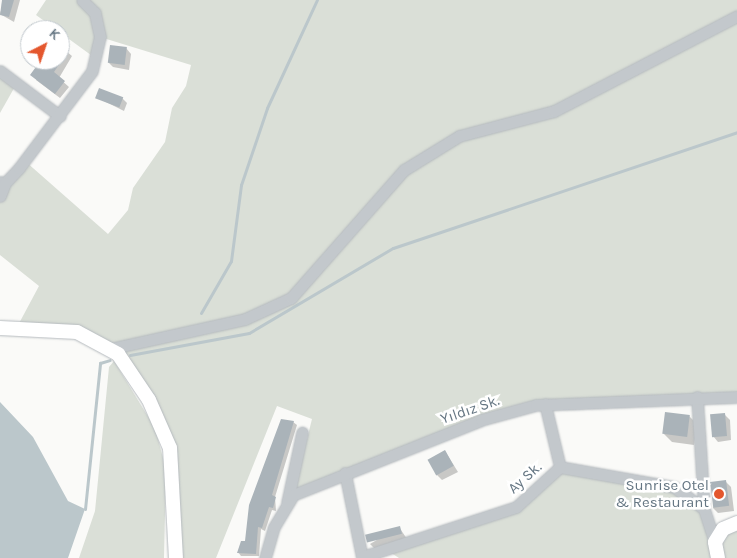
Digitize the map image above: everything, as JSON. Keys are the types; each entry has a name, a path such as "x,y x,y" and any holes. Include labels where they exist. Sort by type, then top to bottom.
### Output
{"main road":[{"path":"0,328 77,332 112,351 149,400 170,448 176,558"},
{"path":"718,558 715,542 723,529 737,523"}],"street":[{"path":"0,196 3,182 60,116 92,71 100,37 96,13 82,0"},
{"path":"112,351 245,319 291,298 404,170 459,136 554,111 737,16"},
{"path":"0,71 60,116"},
{"path":"697,397 704,509 715,542"},
{"name":"Yıldız Sk.","path":"287,503 293,495 481,420 545,404 737,397"},
{"path":"545,404 560,467"},
{"path":"266,557 287,503 302,433"},
{"name":"Ay Sk.","path":"345,474 362,557 516,507 560,467 674,487 704,509"}],"shaded area":[{"path":"46,0 737,0 737,397 536,405 293,495 312,419 277,406 216,558 176,558 170,448 118,354 77,332 16,329 39,286 0,255 0,196 25,161 108,234 128,210 133,188 165,142 172,108 186,86 191,65 100,37 95,58 70,40 70,20 43,20 36,15"},
{"path":"0,71 17,83 0,113"},
{"path":"114,361 155,428 166,469 164,558 79,558 95,511 109,367"},
{"path":"0,402 33,437 68,501 85,509 68,558 0,558"},
{"path":"560,467 674,487 704,509 715,542 737,523 737,558 399,558 385,549 516,507"}],"building":[{"path":"2,0 14,0 9,17 0,15"},
{"path":"110,45 127,47 125,65 108,63"},
{"path":"34,70 55,70 54,72 65,81 55,94 30,75"},
{"path":"99,88 123,97 119,108 95,98"},
{"path":"665,412 690,415 687,437 662,434"},
{"path":"725,413 727,436 712,437 710,414"},
{"path":"281,419 294,421 272,495 276,497 273,508 269,507 262,528 258,527 256,554 237,553 241,541 245,541 249,505"},
{"path":"445,450 454,466 436,475 428,460"},
{"path":"726,480 729,506 713,508 710,482"},
{"path":"400,526 402,534 367,542 365,535"}],"waterway":[{"path":"201,313 231,261 241,185 267,108 317,0"},
{"path":"130,355 249,333 393,248 737,132"},
{"path":"85,509 100,363 110,360"}],"place":[{"name":"Sunrise Otel & Restaurant","path":"719,494"}]}
